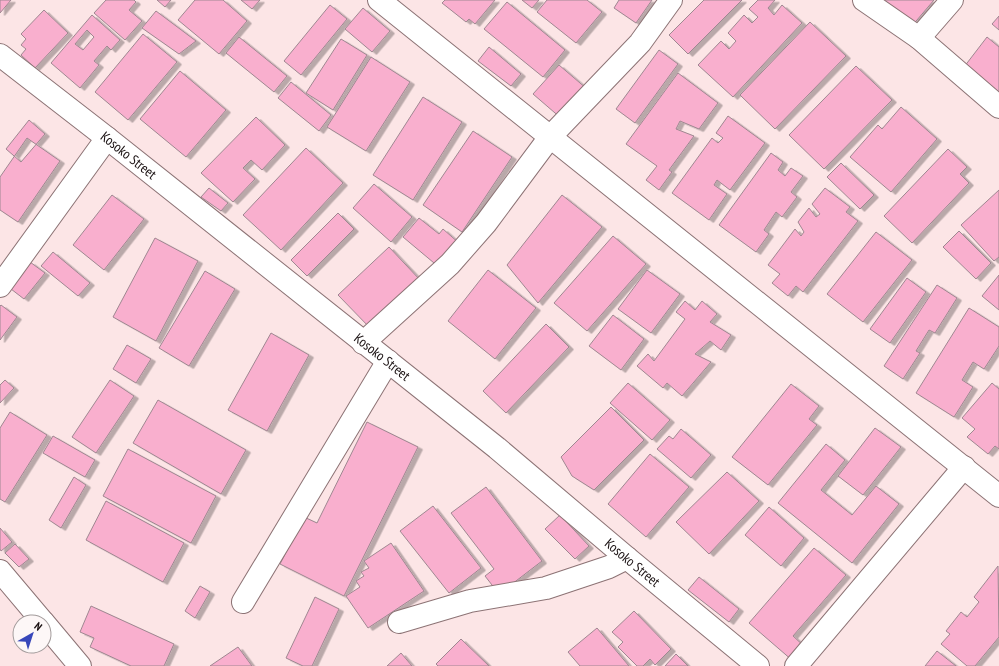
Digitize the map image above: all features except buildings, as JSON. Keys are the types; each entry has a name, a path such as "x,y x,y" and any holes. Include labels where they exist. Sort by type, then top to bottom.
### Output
{"street":[{"path":"379,0 999,496"},
{"path":"363,343 450,264 486,223 550,137 640,43 671,0"},
{"path":"864,0 919,38 999,107"},
{"path":"919,38 952,0"},
{"name":"Kosoko Street","path":"0,55 107,138 497,448 758,666"},
{"path":"0,286 107,138"},
{"path":"243,602 388,362"},
{"path":"796,666 964,467"},
{"path":"399,622 470,601 546,588 609,567 627,558"},
{"path":"0,571 36,614"},
{"path":"52,633 80,666"}]}
